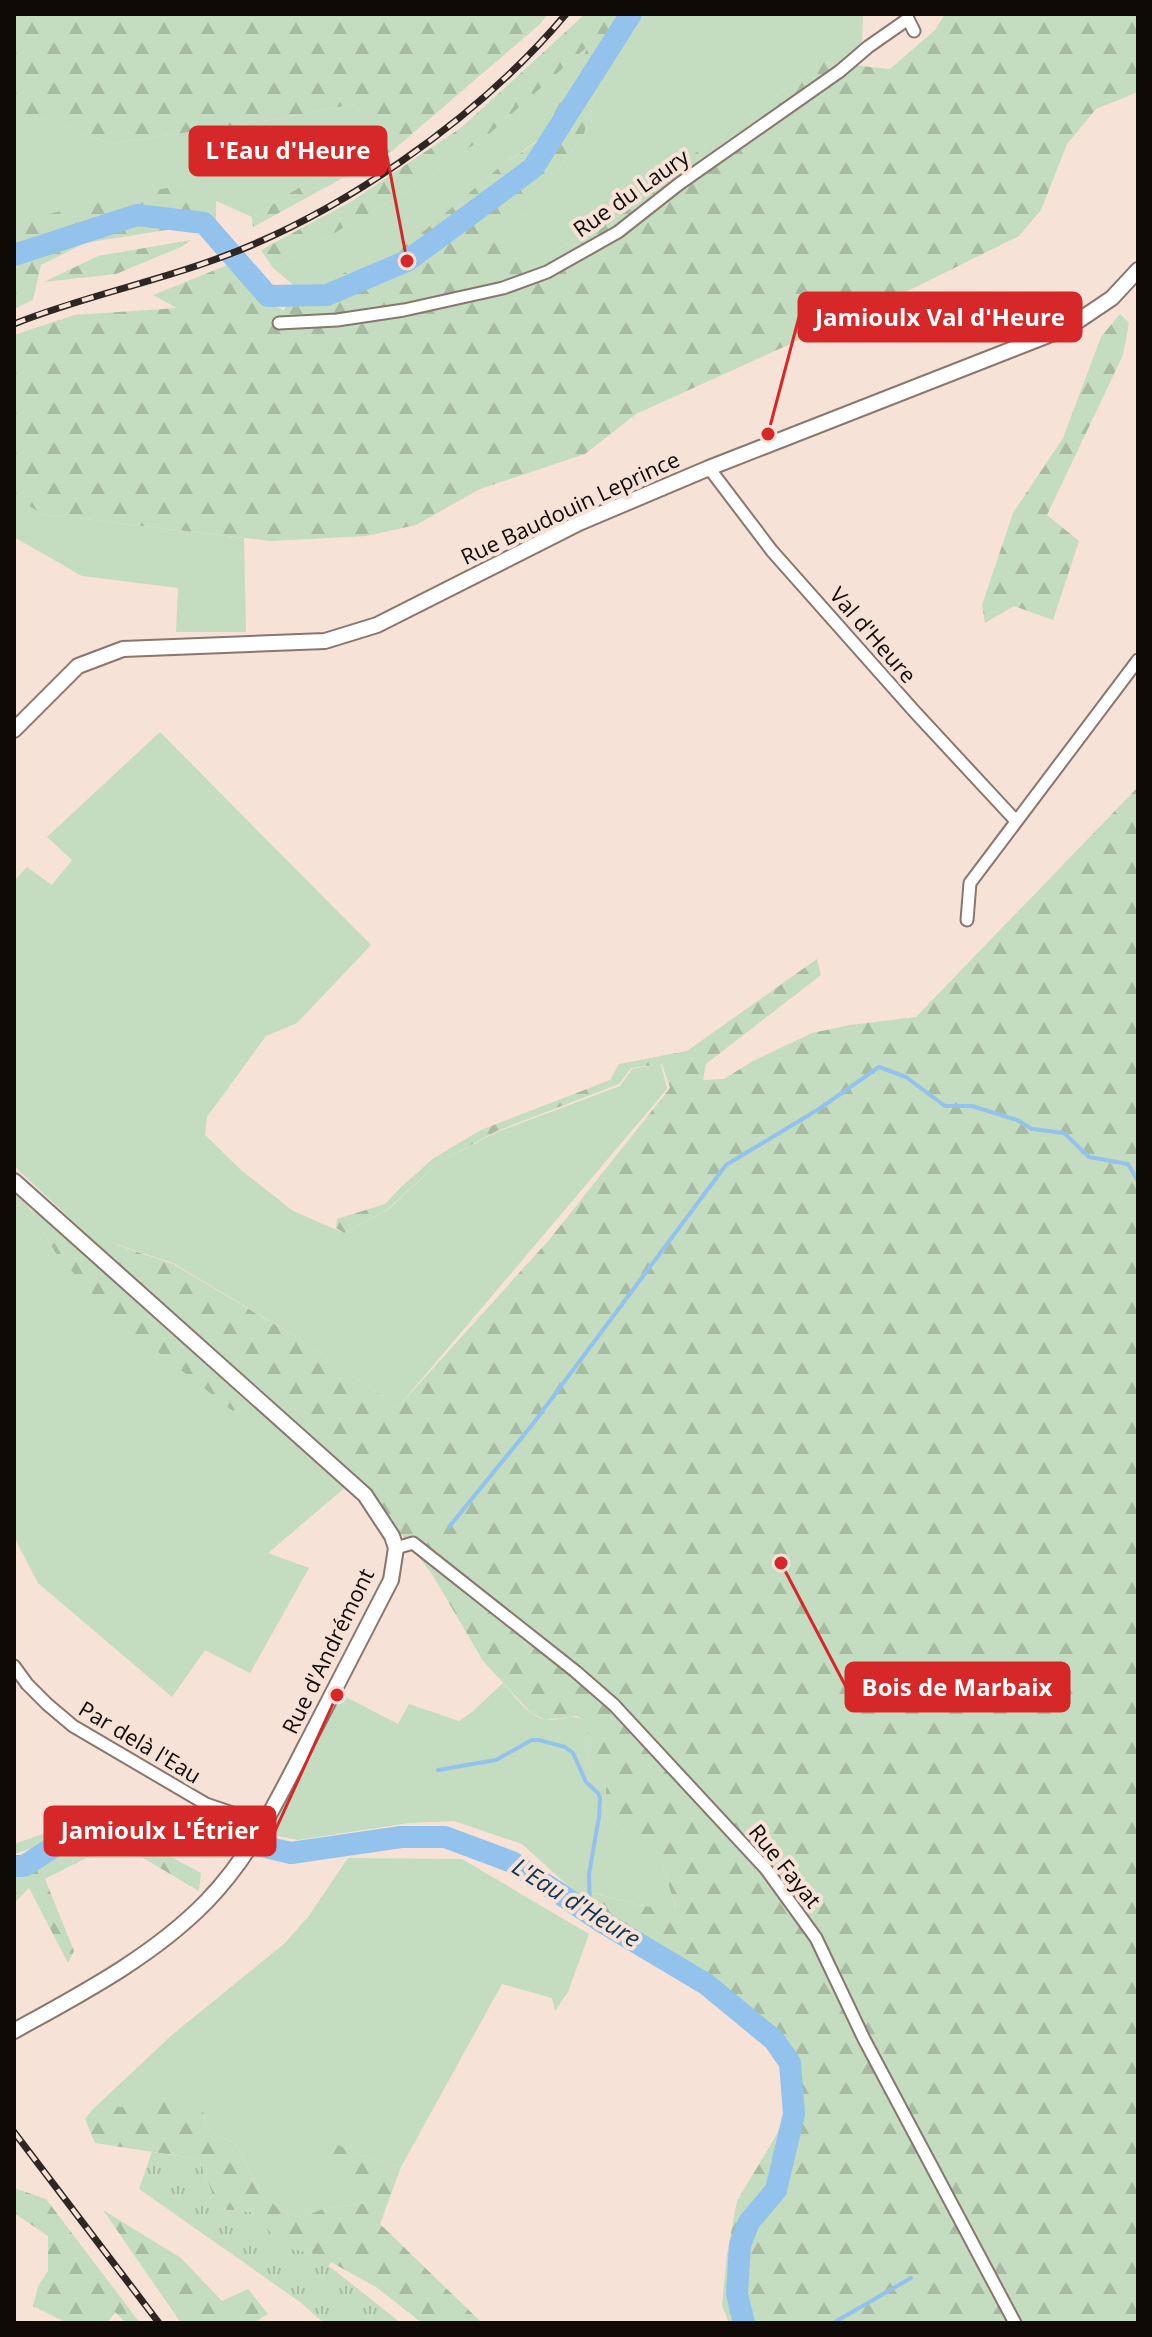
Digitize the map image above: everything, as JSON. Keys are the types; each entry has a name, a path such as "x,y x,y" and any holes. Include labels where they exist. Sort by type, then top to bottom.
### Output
{"street":[{"name":"Rue du Laury","path":"279,323 337,320 404,310 503,288 547,272 618,232 679,184 840,71 908,19 914,31"},
{"name":"Rue Baudouin Leprince","path":"14,730 78,666 123,649 325,641 377,625 579,523 709,468 1069,327 1112,298 1138,270"},
{"name":"Val d'Heure","path":"709,468 782,562 1016,821"},
{"path":"967,920 970,883 1138,660"},
{"name":"Rue d'Andrémont","path":"14,1181 365,1495 392,1536 396,1548 391,1580 263,1827 235,1868 205,1902 169,1934 119,1970 14,2031"},
{"name":"Rue Fayat","path":"396,1548 413,1543 575,1671 623,1714 766,1869 816,1938 864,2039 1015,2323"},
{"name":"Par delà l'Eau","path":"14,1666 37,1694 73,1726 206,1804 263,1827"}],"green space":[{"path":"14,14 548,14 392,151 253,227 252,217 385,134 354,104 110,144 37,116 14,125"},
{"path":"585,14 653,14 604,58 584,134 526,215 490,228 533,268 824,62 890,69 935,30 945,14 1138,14 1138,92 1096,109 1067,144 1041,210 1019,236 916,287 636,414 585,454 480,489 416,525 366,536 271,541 42,514 14,497 14,335 74,315 177,308 153,295 230,264 263,298 284,311 292,284 303,292 411,242 501,166 541,139 589,45 489,134 408,191 273,268 261,250 352,201 462,127"},
{"path":"653,14 863,14 862,44 846,64 824,62 533,268 489,228 526,215 584,134 604,58"},
{"path":"591,43 541,138 501,166 412,242 303,293 273,268 408,191 489,134"},
{"path":"354,104 385,134 252,217 181,185 14,225 14,125 37,116 110,144"},
{"path":"181,185 216,200 216,222 85,243 41,265 33,300 14,309 14,225 76,206"},
{"path":"191,240 116,274 44,282 98,256"},
{"path":"1120,314 1129,323 1123,355 1047,515 1079,541 1053,620 1014,606 985,623 982,605 1013,513 1063,438 1101,337"},
{"path":"14,497 42,514 244,538 246,632 176,632 178,588 82,576 14,537"},
{"path":"160,732 371,945 297,1023 266,1036 207,1117 205,1135 241,1170 293,1211 344,1233 389,1209 439,1162 497,1132 620,1086 632,1069 661,1064 667,1089 398,1407 298,1338 173,1263 115,1244 114,1253 108,1254 14,1166 14,881 27,867 52,885 72,860 47,837"},
{"path":"1138,787 1138,2323 729,2323 722,2305 737,2201 783,2119 785,2091 779,2064 759,2017 676,1956 544,1896 592,1893 643,1906 676,1909 662,1863 604,1814 607,1779 589,1769 587,1722 577,1716 546,1720 531,1713 483,1661 432,1574 352,1471 266,1401 241,1406 233,1411 110,1314 55,1252 30,1209 95,1259 114,1253 114,1244 173,1264 298,1338 398,1407 549,1240 670,1088 662,1064 631,1068 619,1084 497,1131 439,1162 388,1209 344,1233 336,1228 337,1219 385,1204 434,1158 481,1130 610,1080 619,1064 687,1051 817,959 821,975 706,1064 703,1080 724,1079 753,1061 812,1033 916,1017"},
{"path":"14,1190 30,1209 55,1252 241,1406 256,1403 348,1485 268,1553 309,1568 250,1673 205,1650 172,1697 38,1583 14,1542"},
{"path":"503,1683 535,1716 549,1720 577,1717 587,1722 589,1769 607,1779 604,1814 662,1863 676,1910 643,1906 593,1893 577,1894 522,1844 454,1821 409,1823 298,1840 268,1834 267,1829 340,1694 398,1724 409,1704 459,1721"},
{"path":"109,1814 173,1819 176,1825 103,1825 14,1854 14,1844"},
{"path":"128,1834 201,1873 199,1891 123,1846 94,1854 45,1879 74,1951 68,1963 29,1888 14,1903 14,1861 43,1858 77,1841"},
{"path":"348,1858 462,1859 589,1934 568,1992 555,2011 552,1998 502,1984 401,2167 357,2154 321,2138 321,2158 368,2203 325,2208 300,2218 278,2209 256,2183 235,2143 209,2132 202,2110 120,2107 92,2110 173,2034 284,1944 308,1917"},
{"path":"172,2092 202,2110 209,2132 235,2143 256,2183 278,2209 300,2218 325,2208 367,2203 321,2158 321,2137 357,2154 401,2167 380,2224 482,2323 422,2323 376,2287 318,2255 286,2249 250,2212 218,2209 199,2159 95,2143 85,2119 92,2110 155,2106"},
{"path":"152,2152 199,2159 218,2209 250,2212 286,2248 318,2255 331,2262 329,2266 401,2323 324,2323 300,2302 139,2189"},
{"path":"14,2188 46,2199 140,2323 126,2323 115,2312 107,2323 67,2323 33,2306 38,2286 48,2271 48,2236 14,2213"},
{"path":"103,2210 181,2258 222,2301 248,2289 268,2314 253,2323 181,2323"}],"waterway":[{"name":"L'Eau d'Heure","path":"14,255 137,215 204,223 268,296 327,295 407,261 533,168 631,14"},
{"path":"449,1527 532,1425 726,1165 819,1109 879,1067 906,1077 945,1106 972,1106 1017,1120 1032,1129 1064,1133 1089,1157 1128,1164 1138,1181"},
{"path":"438,1770 496,1760 532,1740 565,1747 573,1753 586,1782 600,1798 589,1874 590,1914"},
{"name":"L'Eau d'Heure","path":"14,1866 24,1866 71,1836 127,1830 221,1837 291,1853 401,1837 445,1837 512,1862 602,1922 706,1984 774,2040 790,2063 794,2114 776,2190 749,2222 740,2245 737,2294 744,2323"},
{"path":"833,2323 911,2278"}],"railway":[{"path":"14,324 205,263 254,244 353,193 401,161 491,91 566,14"},
{"path":"14,2132 159,2323"}],"place":[{"name":"L'Eau d'Heure","path":"407,261"},
{"name":"Jamioulx Val d'Heure","path":"768,434"},
{"name":"Bois de Marbaix","path":"781,1563"},
{"name":"Jamioulx L'Étrier","path":"337,1695"}]}
